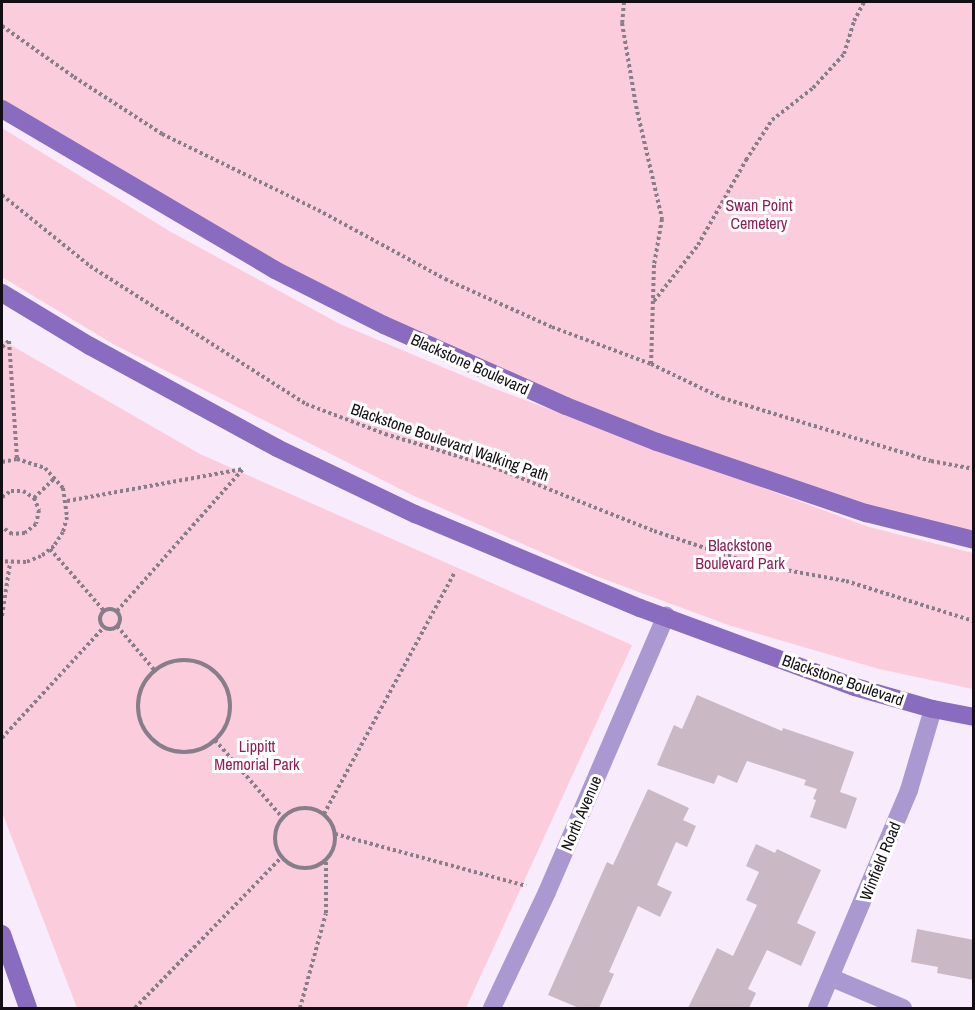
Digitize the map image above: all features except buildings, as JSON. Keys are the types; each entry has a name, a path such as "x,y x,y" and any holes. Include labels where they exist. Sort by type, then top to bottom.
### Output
{"main road":[{"name":"Blackstone Boulevard","path":"2,109 276,270 384,325 566,406 657,442 845,506 974,540"},
{"name":"Blackstone Boulevard","path":"2,293 90,346 288,453 415,514 640,608 855,687 933,709 974,717"},
{"path":"2,934 28,1008"}],"street":[{"name":"North Avenue","path":"492,1008 547,892 666,616"},
{"name":"Winfield Road","path":"818,1008 909,790 933,709"},
{"path":"832,978 903,1008"}],"path":[{"path":"624,2 622,23 636,106 662,219 654,265 651,364"},
{"path":"653,302 698,245 746,160 772,120 813,88 844,54 854,21 864,2"},
{"path":"2,26 74,77 162,134 318,210 445,279 552,327 651,364 722,398 931,460 974,469"},
{"name":"Blackstone Boulevard Walking Path","path":"2,195 90,266 306,405 384,434 488,465 654,531 753,564 846,581 974,621"},
{"path":"2,347 9,341 17,459"},
{"path":"2,462 17,459 45,468 56,478 67,501 67,517 63,532 50,549 26,562 2,561"},
{"path":"67,501 243,469 117,611"},
{"path":"34,498 56,478"},
{"path":"2,498 17,490 34,498"},
{"path":"2,528 12,534 31,529 38,518 34,498"},
{"path":"50,549 104,611"},
{"path":"2,616 10,563"},
{"path":"324,814 455,572"},
{"path":"109,609 117,611 121,618 117,626 111,629 104,627 100,618 104,611 109,609"},
{"path":"117,626 155,670"},
{"path":"2,738 104,627"},
{"path":"176,660 191,660 206,665 218,674 226,687 230,702 229,717 223,731 214,740 199,750 184,753 169,750 156,743 145,732 139,718 138,703 142,688 155,670 176,660"},
{"path":"214,740 282,817"},
{"path":"304,808 324,814 329,819 335,834 332,853 326,860 309,869 298,868 281,858 274,840 275,831 282,817 294,810 304,808"},
{"path":"335,834 547,892"},
{"path":"135,1008 281,858"},
{"path":"300,1008 327,913 326,860"}],"green space":[{"name":"Swan Point Cemetery","path":"2,2 973,2 973,548 558,402 370,317 2,111"},
{"name":"Blackstone Boulevard Park","path":"2,128 171,232 340,324 490,387 869,527 973,553 973,689 879,669 731,626 593,575 412,495 113,344 2,277"},
{"name":"Lippitt Memorial Park","path":"2,340 200,454 632,645 466,1008 77,1008 2,812"}]}
